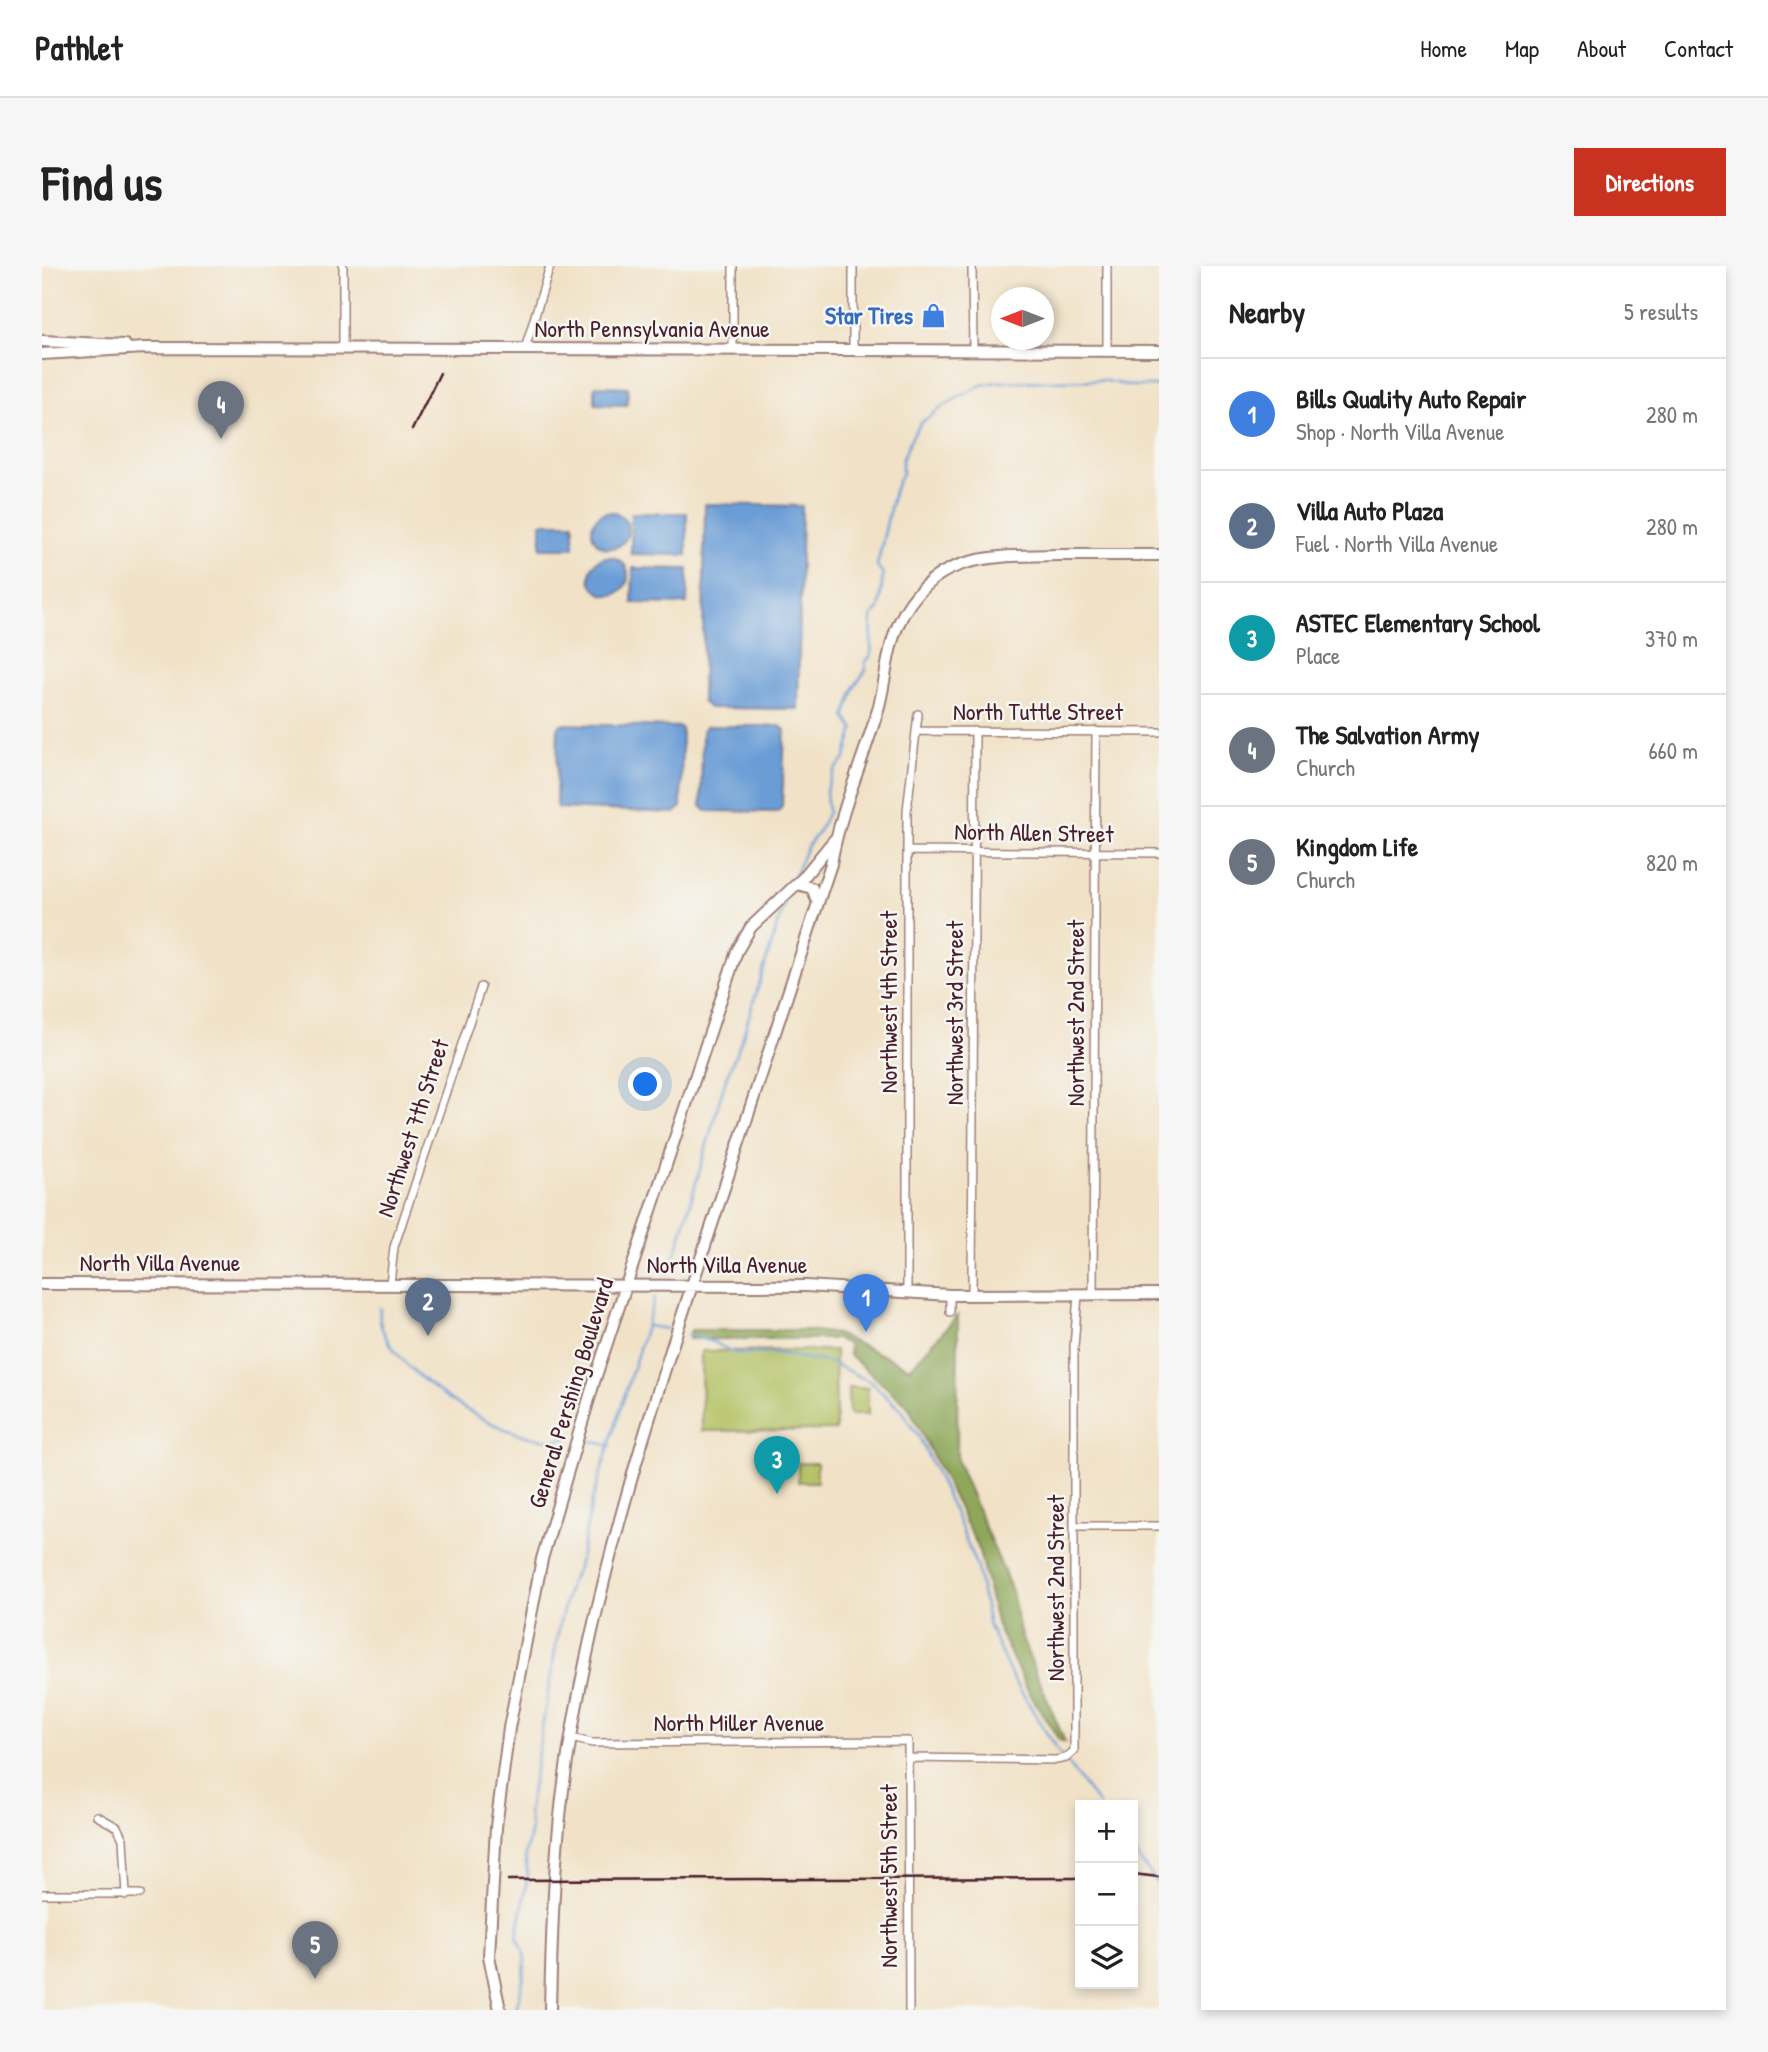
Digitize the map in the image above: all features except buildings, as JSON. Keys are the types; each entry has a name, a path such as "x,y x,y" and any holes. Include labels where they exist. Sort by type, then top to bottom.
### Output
{"main road":[{"name":"North Pennsylvania Avenue","path":"42,341 145,348"},
{"name":"North Pennsylvania Avenue","path":"42,354 145,348 1159,351"},
{"name":"General Pershing Boulevard","path":"550,2010 554,1880 571,1738 603,1577 649,1415 831,864 835,838 878,708 897,627 908,606 926,585 951,568 988,556 1159,555"},
{"name":"General Pershing Boulevard","path":"500,2010 491,1968 489,1907 509,1728 542,1559 594,1382 737,951 751,927 797,884 835,838"},
{"path":"797,884 815,891 818,903"},
{"name":"North Villa Avenue","path":"42,1284 848,1286 972,1296 1159,1294"}],"street":[{"path":"343,266 343,348"},
{"path":"524,349 550,266"},
{"path":"733,266 733,350"},
{"path":"853,266 853,350"},
{"path":"972,266 972,351"},
{"path":"1107,266 1107,351"},
{"name":"Northwest 4th Street","path":"907,1291 907,811 918,714"},
{"name":"North Tuttle Street","path":"918,731 1159,732"},
{"name":"Northwest 3rd Street","path":"972,1296 975,731"},
{"name":"Northwest 2nd Street","path":"1093,1295 1096,732"},
{"name":"North Allen Street","path":"908,851 1159,853"},
{"name":"Northwest 7th Street","path":"390,1284 394,1247 481,987"},
{"path":"950,1295 950,1312"},
{"name":"Northwest 2nd Street","path":"908,1758 1069,1756 1076,1737 1074,1347 1078,1295"},
{"path":"1076,1526 1159,1526"},
{"name":"North Miller Avenue","path":"571,1738 593,1744 908,1741"},
{"name":"Northwest 5th Street","path":"908,1741 909,2010"},
{"path":"97,1816 117,1827 123,1839 126,1895"},
{"path":"42,1894 141,1894"}],"green space":[{"path":"958,1315 957,1461 1012,1591 1021,1637 1065,1742 1059,1740 1027,1689 997,1626 978,1547 908,1406 849,1355 848,1344 837,1339 689,1339 691,1330 806,1330 837,1334 910,1368"},
{"path":"835,1350 836,1430 702,1431 701,1351"},
{"path":"848,1388 868,1388 868,1415 849,1415"},
{"path":"798,1463 817,1463 817,1482 798,1482"}],"water":[{"path":"595,386 628,387 627,405 595,404"},
{"path":"705,504 802,506 798,709 709,708 702,701"},
{"path":"610,512 622,518 628,530 622,542 610,548 598,542 592,530 598,518"},
{"path":"631,513 687,513 687,555 631,554"},
{"path":"541,523 574,523 574,548 541,548"},
{"path":"609,557 622,563 628,576 622,589 609,595 596,589 590,576 596,563"},
{"path":"633,568 688,569 687,604 632,603"},
{"path":"561,724 680,727 681,807 675,813 559,808 556,804 558,729"},
{"path":"706,726 780,726 785,730 782,807 777,812 706,811 701,806 702,731"}],"waterway":[{"path":"792,881 807,847 828,812 826,790 835,770 845,759 854,729 845,717 855,686 866,670 865,662 871,656 872,616 879,609 883,575 877,566 894,491 902,473 902,460 921,423 948,403 982,385 996,382 1101,380 1131,386 1159,386"},
{"path":"667,1274 678,1246 726,1078 742,1039 785,901"},
{"path":"516,2009 525,1963 522,1945 517,1937 528,1875 525,1856 531,1829 528,1812 560,1622 570,1583 578,1568 592,1501 655,1297"},
{"path":"380,1308 380,1323 391,1345 409,1366 433,1387 462,1407 521,1435 548,1440 570,1437"},
{"path":"648,1326 667,1329"},
{"path":"687,1335 714,1342 734,1353 781,1354 832,1363 871,1382 901,1410 919,1437 959,1522 977,1568 989,1626 1011,1675 1057,1750 1095,1800"},
{"path":"585,1439 611,1446"},
{"path":"1138,1858 1159,1885"}],"railway":[{"path":"412,430 440,373"},
{"path":"1138,1875 1159,1877"},
{"path":"508,1880 1075,1878"}],"place":[{"name":"Star Tires","path":"933,316"},
{"name":"The Salvation Army","path":"221,439"},
{"name":"Bills Quality Auto Repair","path":"866,1332"},
{"name":"Villa Auto Plaza","path":"428,1336"},
{"name":"ASTEC Elementary School","path":"777,1494"},
{"name":"Kingdom Life","path":"315,1979"}]}
